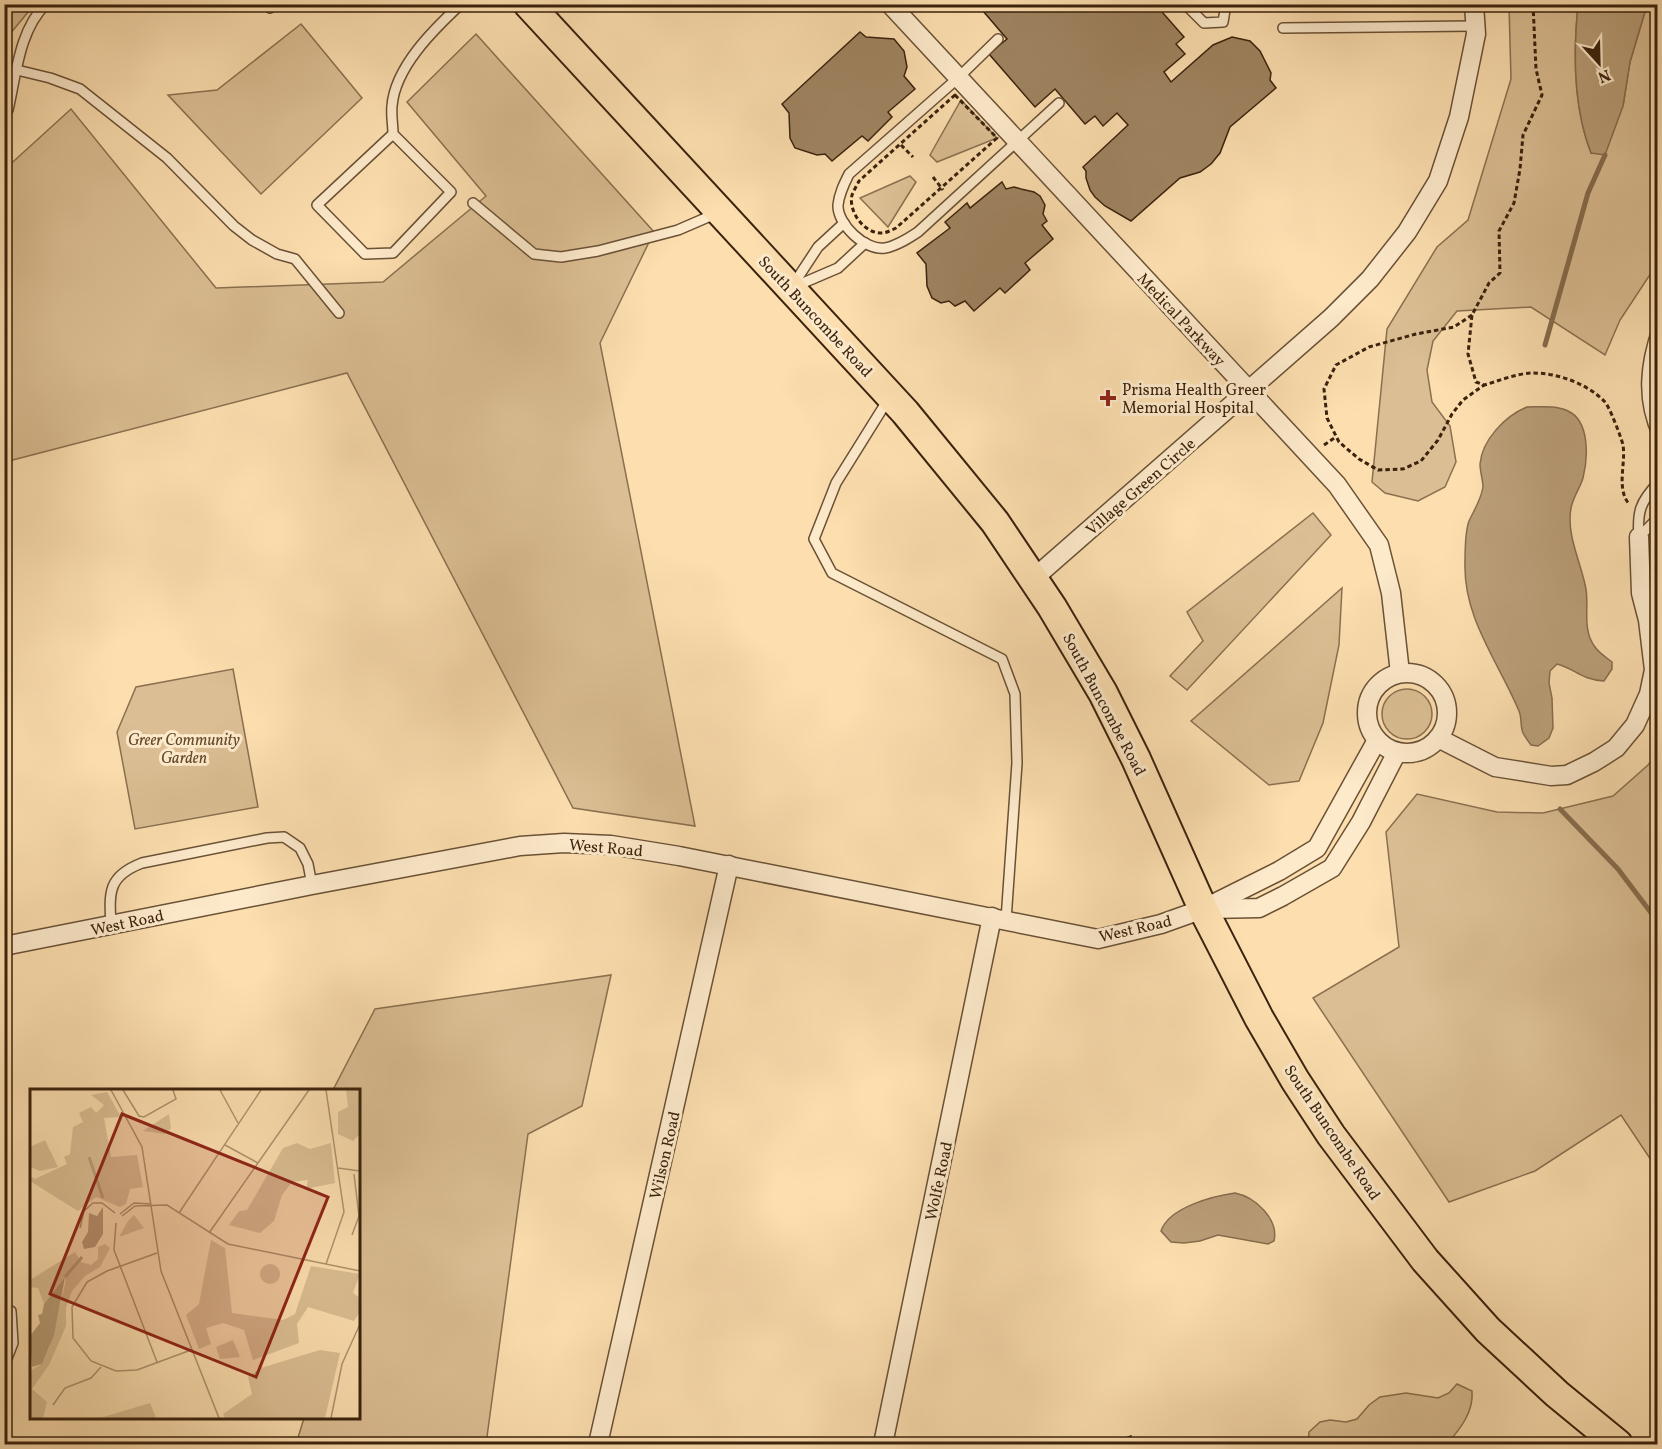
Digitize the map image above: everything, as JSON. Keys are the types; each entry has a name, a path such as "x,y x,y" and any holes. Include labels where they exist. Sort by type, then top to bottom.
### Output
{"main road":[{"name":"South Buncombe Road","path":"530,5 890,396 966,485 994,522 1034,579 1103,693 1136,759 1203,909 1259,1018 1295,1080 1331,1135 1435,1272 1488,1330 1557,1394 1618,1444"}],"street":[{"name":"Medical Parkway","path":"890,4 1337,485 1379,545 1391,593 1400,673"},
{"name":"Village Green Circle","path":"1034,579 1331,318 1370,279 1407,232 1438,181 1459,117 1476,34 1474,4"},
{"path":"1438,738 1495,767 1551,776 1567,775 1616,748 1635,725 1649,694 1654,670 1648,620 1641,593 1639,537"},
{"path":"1400,673 1414,673 1427,678 1438,687 1445,699 1447,712 1445,726 1438,738 1420,751 1409,753 1386,748 1377,740 1366,718 1371,694 1378,684 1400,673"},
{"path":"1203,909 1279,871 1317,848 1377,740"},
{"path":"1203,909 1258,908 1332,868 1361,822 1397,752"},
{"name":"West Road","path":"4,946 520,846 564,843 611,845 729,865 1098,939 1161,924 1203,909"},
{"name":"Wilson Road","path":"598,1444 729,865"},
{"name":"Wolfe Road","path":"883,1444 999,919"}],"lane":[{"path":"4,116 26,37 35,15 46,4"},
{"path":"393,134 317,205 365,254 393,253 451,192 393,134 392,105 398,84 411,58 438,26 461,4"},
{"path":"1185,4 1204,23 1223,22 1226,4"},
{"path":"1283,28 1475,26"},
{"path":"998,39 958,78 849,174 838,207 844,223 858,239 871,247 885,248 904,241 918,232 1059,103"},
{"path":"17,70 50,78 80,89 167,159 252,240 277,254 295,259 339,313"},
{"path":"473,203 534,254 561,257 598,251 678,230 720,212"},
{"path":"791,288 818,247 844,223"},
{"path":"791,288 838,268 865,243"},
{"path":"1658,327 1649,352 1645,392 1658,436"},
{"path":"890,396 836,483 814,539 832,573 1002,659 1015,694 1017,763 999,919"},
{"path":"1639,537 1638,514 1646,495 1658,483"},
{"path":"1639,537 1658,518"},
{"path":"111,925 109,897 114,882 127,869 142,863 267,837 284,837 300,848 308,864 312,885"},
{"path":"4,1366 13,1343 11,1311"}],"path":[{"path":"1484,386 1476,382 1468,354 1472,315 1489,283 1500,273 1499,231 1514,202 1520,169 1522,135 1542,96 1536,69 1533,4"},
{"path":"955,95 997,138 896,228 884,233 872,232 861,224 853,210 852,196 859,181 955,95"},
{"path":"1472,315 1454,327 1416,334 1369,347 1336,365 1324,389 1327,418 1339,442 1359,459 1378,470 1403,469 1421,461 1438,440 1452,414 1463,400 1484,386 1532,373 1555,376 1584,386 1607,403 1623,445 1622,479 1626,500 1631,506"},
{"path":"1324,446 1336,437"}],"green space":[{"path":"4,5 34,5 5,40"},
{"path":"1509,5 1578,5 1575,42 1576,80 1581,117 1591,153 1623,106 1630,62 1647,5 1657,5 1657,264 1620,320 1605,355 1531,307 1457,311 1433,341 1427,370 1432,402 1450,426 1456,462 1445,487 1418,501 1385,493 1372,482 1387,329 1437,247 1468,220 1511,79"},
{"path":"301,24 362,98 261,194 168,95 217,90"},
{"path":"476,34 654,232 600,343 695,826 573,808 347,373 5,462 4,170 71,109 216,288 383,282 486,196 407,102"},
{"path":"961,100 997,138 937,162 930,155"},
{"path":"910,176 916,182 888,227 860,198"},
{"path":"1313,513 1331,535 1187,690 1170,676 1203,641 1187,612"},
{"path":"1342,588 1339,645 1323,723 1299,781 1269,785 1191,721"},
{"name":"Greer Community Garden","path":"233,669 258,807 135,829 117,732 136,687"},
{"path":"1407,689 1421,693 1428,700 1432,714 1428,728 1421,735 1407,739 1393,735 1386,728 1382,714 1386,700 1393,693"},
{"path":"1657,753 1657,1169 1621,1115 1535,1171 1449,1202 1313,998 1399,947 1386,832 1417,794 1497,812 1543,813 1613,796 1648,765"},
{"path":"611,975 582,1106 528,1134 486,1444 296,1444 304,1419 360,1419 360,1089 334,1089 375,1009"},
{"path":"1457,1384 1472,1391 1471,1406 1465,1420 1447,1444 1308,1444 1309,1432 1320,1422 1330,1420 1346,1422 1357,1419 1369,1405 1380,1397 1406,1393 1438,1398 1449,1393"}],"shaded area":[{"path":"1578,5 1647,5 1630,62 1623,106 1605,155 1591,153 1581,117 1575,61"},
{"path":"1527,407 1553,407 1568,411 1575,416 1584,431 1585,470 1572,504 1571,528 1586,589 1587,619 1591,640 1597,649 1612,662 1612,669 1604,681 1583,676 1557,664 1550,671 1553,728 1549,738 1538,746 1531,745 1523,733 1519,711 1483,639 1470,602 1465,562 1468,525 1483,487 1480,464 1485,446 1503,423"},
{"path":"1235,1193 1250,1199 1264,1210 1273,1225 1274,1241 1268,1244 1218,1235 1200,1241 1171,1242 1161,1231 1173,1215 1182,1209 1204,1200"}],"building":[{"path":"977,4 1155,4 1184,37 1176,44 1185,54 1164,72 1171,82 1213,45 1232,37 1250,41 1260,51 1271,73 1270,80 1276,88 1230,127 1220,153 1211,164 1200,172 1180,178 1131,221 1105,206 1095,197 1090,190 1083,167 1128,125 1117,113 1103,126 1095,116 1085,124 1055,89 1035,107 989,54 1007,39"},
{"path":"860,32 866,37 894,39 904,51 907,67 904,76 915,89 888,112 892,117 868,141 862,136 832,161 825,154 817,155 795,148 790,138 789,113 782,104"},
{"path":"1002,182 1006,189 1014,187 1034,192 1040,196 1045,205 1043,214 1047,221 1042,225 1053,239 1025,263 1030,270 1005,293 1000,288 974,311 965,301 955,306 949,301 941,303 932,298 927,286 926,264 917,253 950,228 945,222 967,203 970,208"},
{"path":"1131,1436 1134,1444 1108,1444"}],"waterway":[{"path":"1545,345 1588,193 1605,155"},
{"path":"1560,809 1618,869 1658,922"}],"place":[{"name":"Prisma Health Greer Memorial Hospital","path":"1108,398"}]}
